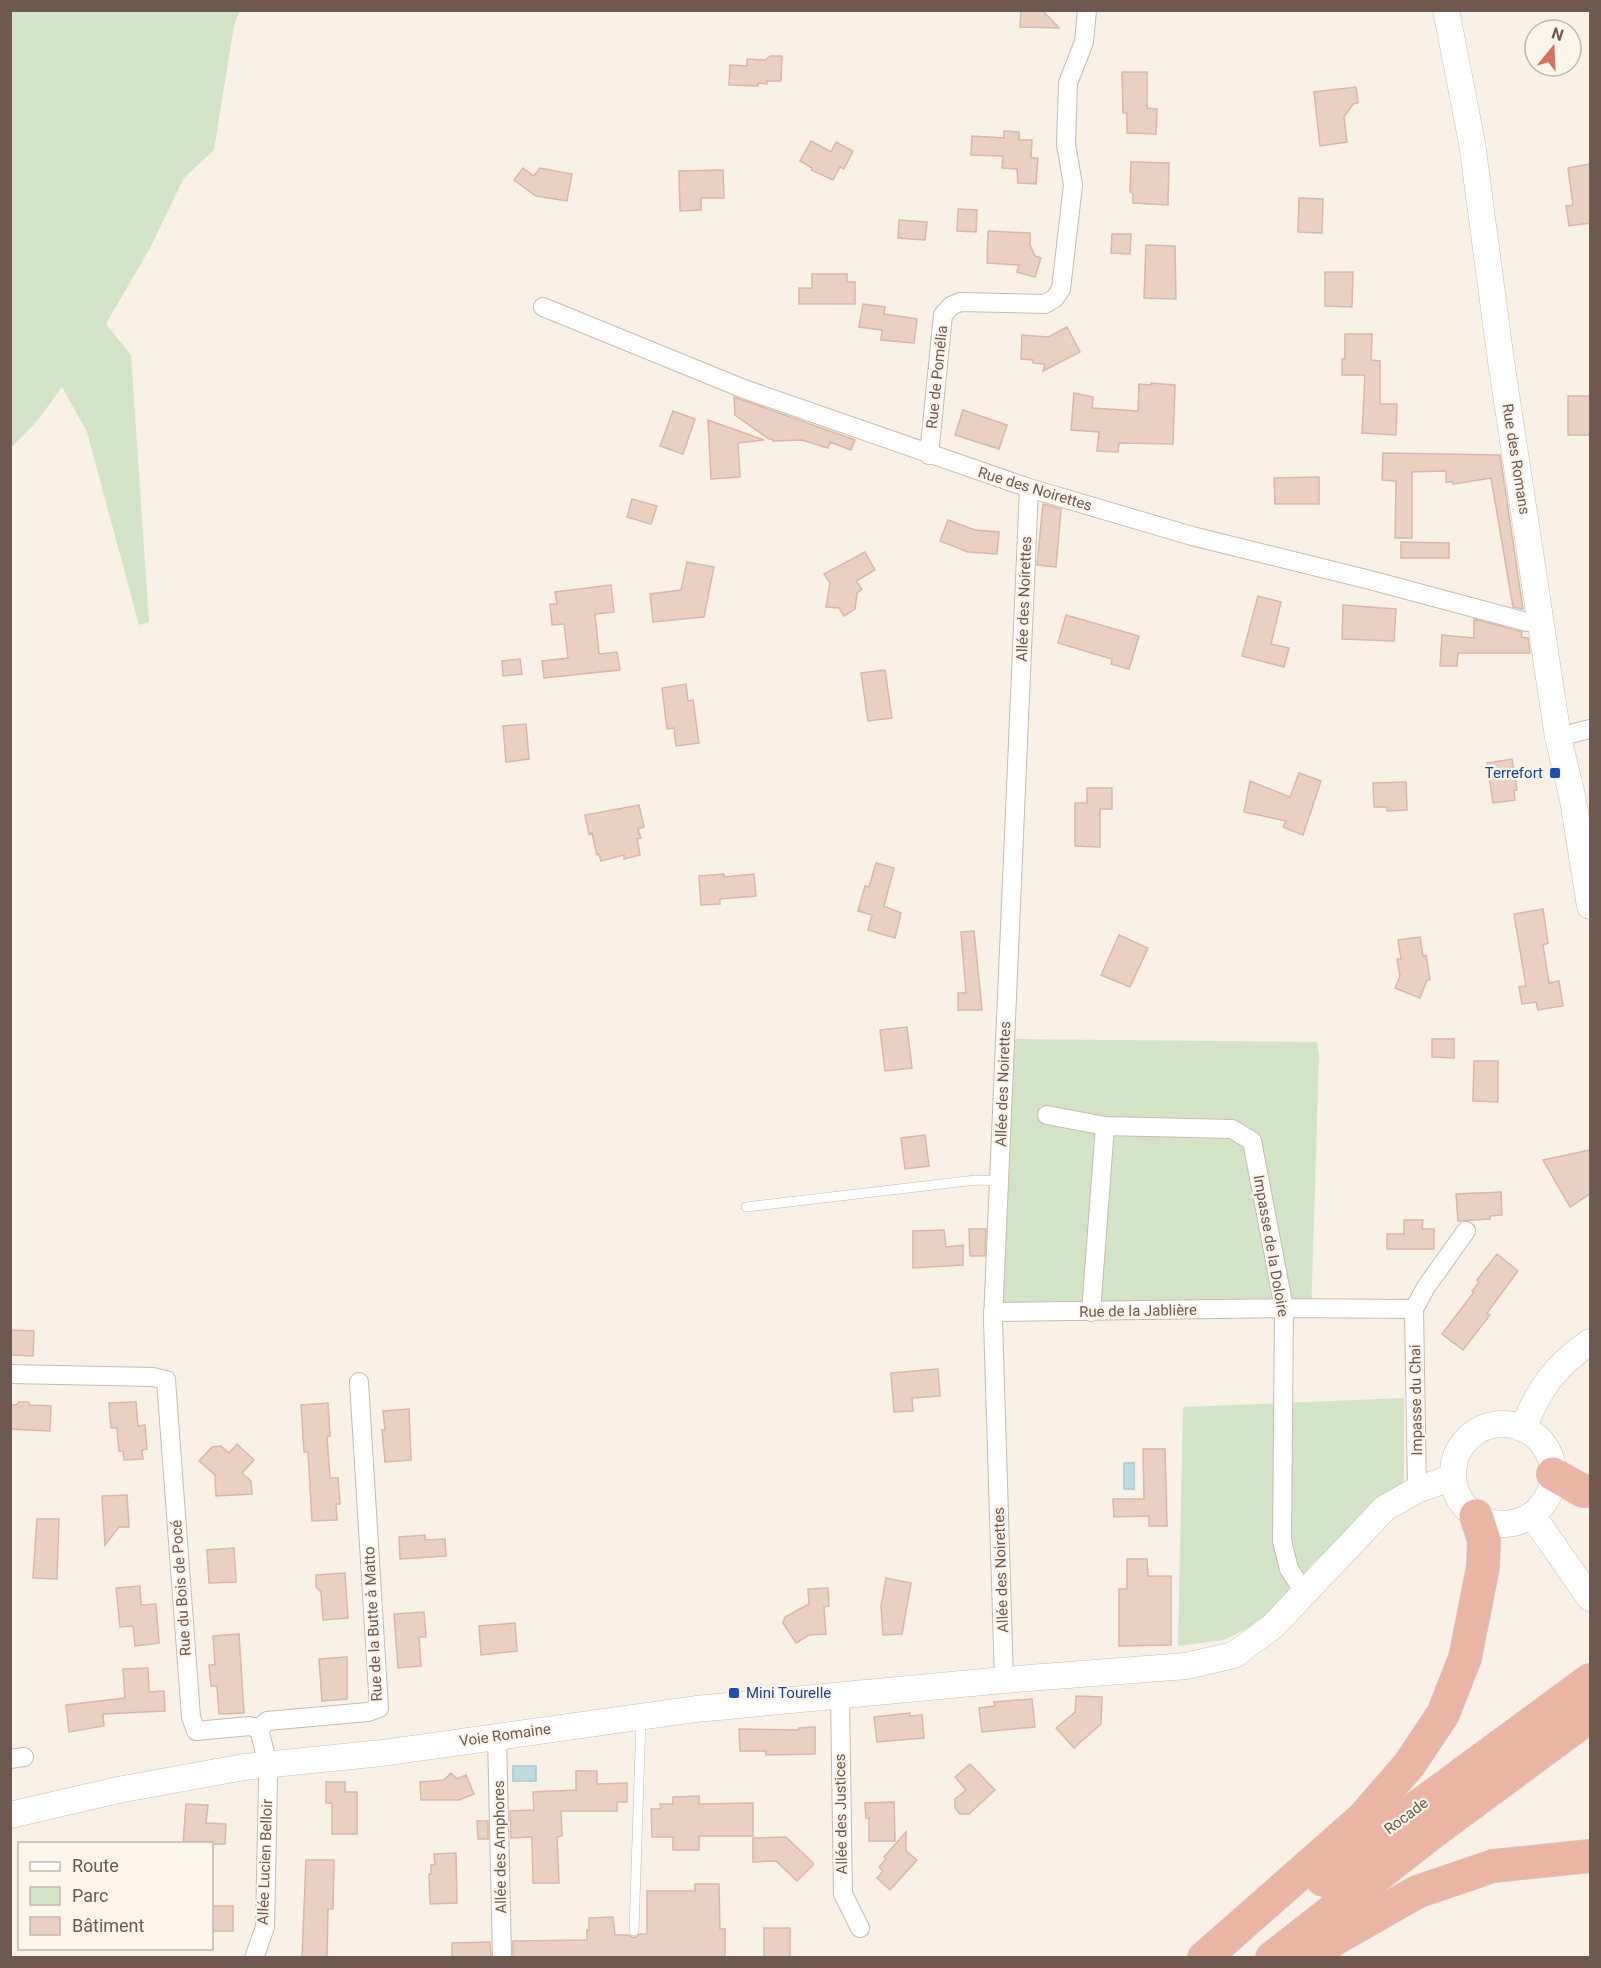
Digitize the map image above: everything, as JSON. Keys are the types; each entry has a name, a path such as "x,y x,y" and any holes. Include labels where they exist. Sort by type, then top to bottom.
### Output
{"highway":[{"path":"1553,1474 1583,1491 1590,1491"},
{"path":"1204,1958 1363,1818 1409,1765 1443,1714 1465,1658 1483,1567 1484,1540 1476,1516"},
{"name":"Rocade","path":"1227,1958 1416,1808 1590,1680"},
{"path":"1272,1958 1425,1838 1590,1716"},
{"path":"1308,1958 1333,1940 1416,1892 1493,1866 1590,1856"}],"street":[{"name":"Rue de Pomélia","path":"929,455 943,315 951,306 960,302 1045,304 1055,298 1061,289 1073,185 1066,144 1068,83 1084,42 1087,10"},
{"name":"Rue des Romans","path":"1446,10 1472,143 1501,361 1558,737 1573,800 1590,906"},
{"name":"Rue des Noirettes","path":"543,307 744,389 1029,488 1274,557 1527,622 1541,621"},
{"name":"Allée des Noirettes","path":"1004,1680 993,1312 1029,488"},
{"path":"1558,737 1590,729"},
{"name":"Impasse de la Doloire","path":"1047,1115 1105,1126 1232,1129 1252,1141 1284,1308 1282,1541 1289,1569 1304,1592"},
{"path":"1091,1312 1105,1126"},
{"path":"1284,1308 1414,1309 1426,1287 1466,1231"},
{"name":"Rue de la Jablière","path":"993,1312 1284,1308"},
{"name":"Impasse du Chai","path":"1414,1309 1417,1490"},
{"path":"1523,1429 1539,1394 1554,1371 1590,1342"},
{"name":"Rue du Bois de Pocé","path":"10,1374 153,1377 166,1380 191,1717 196,1731 250,1726 259,1729"},
{"name":"Rue de la Butte à Matto","path":"259,1729 267,1721 368,1712 380,1708 359,1382"},
{"path":"1507,1424 1535,1436 1545,1447 1551,1460 1553,1474 1550,1490 1543,1504 1532,1515 1504,1524 1490,1522 1476,1516 1464,1506 1456,1492 1453,1477 1458,1452 1462,1444 1474,1432 1490,1426 1507,1424"},
{"name":"Voie Romaine","path":"10,1815 118,1790 244,1767 382,1753 696,1709 1004,1680 1186,1666 1234,1654 1273,1626 1385,1508 1417,1490 1453,1477"},
{"path":"1532,1515 1590,1598"},
{"name":"Allée des Justices","path":"840,1696 843,1894 860,1928"},
{"path":"259,1729 268,1765"},
{"name":"Allée des Amphores","path":"497,1736 502,1958"},
{"name":"Allée Lucien Belloir","path":"254,1958 264,1927 268,1765"}],"lane":[{"path":"746,1207 975,1180 999,1181"},
{"path":"634,1931 641,1716"}],"green space":[{"path":"11,10 240,11 234,25 214,150 184,178 150,248 106,324 131,355 149,622 139,625 87,432 62,387 38,420 11,448"},
{"path":"1014,1039 1317,1042 1319,1055 1311,1317 999,1321"},
{"path":"1404,1398 1404,1486 1314,1562 1272,1616 1224,1640 1178,1646 1183,1407"}],"water":[{"path":"1124,1463 1134,1463 1134,1489 1124,1489"},
{"path":"513,1766 536,1766 536,1781 513,1781"}],"building":[{"path":"1021,10 1042,10 1059,28 1020,27"},
{"path":"770,56 782,56 781,81 767,81 767,84 758,83 758,86 729,85 730,65 747,66 747,59 765,60"},
{"path":"1122,72 1147,72 1147,108 1157,109 1156,134 1127,133 1127,113 1123,113"},
{"path":"1356,87 1358,103 1353,104 1344,117 1347,142 1320,146 1314,92"},
{"path":"1004,131 1019,132 1019,140 1032,140 1031,158 1038,158 1036,184 1018,183 1017,169 1002,168 1003,156 971,155 972,136 1004,138"},
{"path":"811,141 831,152 836,142 853,151 844,169 840,167 833,180 811,170 812,168 800,161"},
{"path":"1131,162 1169,163 1168,205 1133,203 1133,194 1130,192"},
{"path":"1590,164 1590,223 1569,226 1566,206 1573,205 1568,168"},
{"path":"523,168 534,176 540,168 572,174 567,201 536,196 514,180"},
{"path":"723,170 724,198 701,198 701,210 680,211 679,171"},
{"path":"1299,198 1323,199 1322,233 1298,232"},
{"path":"958,209 977,210 976,232 957,231"},
{"path":"899,220 927,222 925,240 898,238"},
{"path":"988,231 1030,233 1030,245 1035,256 1041,258 1035,277 1017,272 1019,265 987,263"},
{"path":"1112,234 1131,234 1130,254 1111,253"},
{"path":"1146,245 1175,246 1176,299 1144,298"},
{"path":"1325,272 1353,272 1352,307 1325,306"},
{"path":"812,274 847,274 847,282 855,282 855,304 799,304 799,288 812,288"},
{"path":"863,304 885,307 884,314 917,319 914,343 881,340 882,330 859,327"},
{"path":"1067,327 1080,352 1043,371 1045,364 1021,359 1022,335 1048,337"},
{"path":"1345,334 1372,334 1371,360 1380,361 1380,404 1397,404 1396,435 1362,433 1365,375 1342,375 1342,359 1345,359"},
{"path":"1151,383 1175,385 1173,444 1119,443 1118,452 1097,451 1099,432 1071,430 1074,393 1093,397 1092,408 1138,411 1139,384 1151,385"},
{"path":"1568,396 1590,396 1590,435 1568,435"},
{"path":"734,397 855,440 851,450 830,442 828,448 802,440 773,441 735,415"},
{"path":"963,410 1007,425 999,449 955,435"},
{"path":"673,411 695,419 683,454 660,446"},
{"path":"708,420 764,440 738,443 740,477 711,479"},
{"path":"1383,453 1500,455 1523,609 1513,607 1491,478 1453,484 1453,482 1446,482 1446,471 1412,472 1412,538 1395,538 1396,481 1382,480"},
{"path":"1319,477 1319,504 1275,504 1274,478"},
{"path":"632,499 657,506 651,524 627,517"},
{"path":"1043,504 1061,509 1056,567 1037,565"},
{"path":"948,520 975,530 999,532 997,554 968,552 940,541"},
{"path":"1401,542 1449,543 1449,558 1401,558"},
{"path":"865,552 875,570 856,581 862,589 857,593 855,609 844,616 839,608 826,607 830,583 824,574"},
{"path":"687,562 714,567 704,617 653,622 650,594 681,590"},
{"path":"611,585 614,612 595,614 599,654 617,652 620,670 544,678 542,661 568,658 564,624 552,625 550,604 557,604 555,592"},
{"path":"1258,596 1281,602 1271,644 1289,648 1284,667 1242,656"},
{"path":"1343,605 1396,609 1394,641 1342,639"},
{"path":"1066,615 1139,636 1129,669 1111,664 1112,659 1058,643"},
{"path":"1474,619 1522,632 1521,637 1528,638 1530,653 1458,653 1457,666 1440,666 1442,635 1474,638"},
{"path":"520,659 522,674 503,676 502,661"},
{"path":"885,670 892,718 868,721 861,673"},
{"path":"686,684 688,701 693,700 699,743 676,746 674,728 667,729 662,688"},
{"path":"526,724 529,759 506,762 503,726"},
{"path":"1512,759 1517,790 1514,790 1515,800 1493,803 1487,763"},
{"path":"1299,773 1321,781 1303,835 1283,827 1286,821 1244,812 1250,781 1290,797"},
{"path":"1406,782 1407,810 1387,811 1387,807 1374,807 1373,783"},
{"path":"1087,788 1112,788 1112,809 1100,809 1100,847 1075,846 1075,803 1087,803"},
{"path":"639,805 644,827 638,829 641,838 637,839 640,855 624,859 624,855 601,861 599,854 597,855 592,833 589,834 585,815"},
{"path":"876,863 894,868 884,906 901,913 895,938 868,930 872,915 858,911 865,886 869,887"},
{"path":"724,874 724,877 754,874 756,896 720,899 720,904 701,905 699,876"},
{"path":"1543,909 1548,943 1543,945 1549,983 1559,981 1563,1006 1538,1010 1536,1002 1522,1004 1519,987 1526,986 1514,914"},
{"path":"974,931 982,1010 958,1010 958,993 966,993 961,932"},
{"path":"1119,935 1148,948 1130,987 1101,975"},
{"path":"1420,937 1430,980 1427,980 1420,998 1395,988 1400,976 1397,959 1401,959 1398,940"},
{"path":"907,1027 912,1068 885,1071 880,1030"},
{"path":"1432,1039 1454,1039 1454,1058 1432,1057"},
{"path":"1474,1061 1498,1061 1498,1102 1473,1101"},
{"path":"925,1135 929,1166 905,1169 901,1138"},
{"path":"1590,1150 1590,1194 1570,1207 1543,1160"},
{"path":"1501,1192 1502,1215 1490,1216 1490,1219 1458,1221 1456,1194"},
{"path":"1404,1220 1423,1220 1422,1229 1434,1229 1434,1249 1387,1249 1387,1234 1404,1234"},
{"path":"969,1229 986,1229 985,1256 970,1256"},
{"path":"944,1230 946,1247 963,1245 963,1265 913,1268 913,1231"},
{"path":"1497,1254 1518,1271 1487,1313 1490,1315 1463,1350 1442,1334 1474,1292 1472,1291 1479,1282 1477,1280"},
{"path":"10,1330 34,1331 33,1356 10,1355"},
{"path":"938,1369 940,1396 912,1398 913,1411 894,1412 891,1373"},
{"path":"19,1402 51,1406 50,1431 10,1429 10,1405 16,1405"},
{"path":"136,1402 138,1426 145,1425 147,1449 142,1450 143,1459 124,1460 123,1451 119,1451 117,1428 111,1428 109,1403"},
{"path":"328,1403 330,1436 327,1437 330,1478 338,1478 340,1504 336,1504 337,1520 312,1521 308,1452 304,1452 301,1405"},
{"path":"409,1409 411,1460 385,1462 383,1411"},
{"path":"237,1444 254,1460 242,1473 251,1481 252,1494 216,1496 215,1475 199,1461 212,1447 221,1446 229,1453"},
{"path":"1143,1449 1165,1449 1167,1526 1149,1526 1149,1516 1114,1517 1113,1499 1144,1499"},
{"path":"127,1495 129,1527 119,1527 105,1545 102,1496"},
{"path":"37,1519 59,1519 57,1579 33,1578"},
{"path":"425,1535 425,1540 445,1539 446,1556 400,1559 399,1537"},
{"path":"234,1548 236,1582 209,1583 207,1550"},
{"path":"1127,1559 1147,1559 1148,1576 1171,1576 1171,1645 1119,1646 1119,1589 1127,1589"},
{"path":"345,1573 348,1618 323,1620 321,1592 316,1587 316,1575"},
{"path":"886,1578 911,1583 902,1634 883,1635 881,1606"},
{"path":"140,1586 141,1605 156,1604 159,1643 135,1646 133,1626 120,1627 116,1588"},
{"path":"828,1588 829,1606 824,1607 826,1634 809,1635 796,1643 783,1623 785,1617 809,1604 808,1589"},
{"path":"424,1612 426,1637 419,1637 421,1666 398,1668 394,1614"},
{"path":"515,1623 517,1651 481,1655 479,1626"},
{"path":"239,1634 244,1713 219,1714 217,1686 211,1686 209,1665 215,1665 213,1636"},
{"path":"347,1657 347,1699 322,1701 319,1659"},
{"path":"148,1668 149,1692 164,1691 165,1711 103,1714 104,1726 69,1732 66,1705 125,1698 123,1669"},
{"path":"1076,1696 1102,1697 1101,1724 1074,1748 1056,1728 1075,1712"},
{"path":"1032,1699 1035,1727 982,1732 979,1708 995,1706 994,1702"},
{"path":"910,1713 909,1716 922,1715 924,1738 877,1742 874,1717"},
{"path":"815,1727 815,1754 766,1755 766,1751 740,1751 739,1729 799,1730 799,1728"},
{"path":"970,1764 995,1790 969,1814 960,1814 955,1808 955,1799 966,1790 955,1777"},
{"path":"576,1771 597,1771 597,1784 627,1783 627,1802 617,1802 617,1811 561,1811 562,1836 557,1837 559,1883 533,1883 532,1837 511,1838 510,1811 534,1810 533,1792 576,1790"},
{"path":"451,1773 457,1779 466,1775 474,1794 459,1800 421,1800 420,1782 444,1780"},
{"path":"326,1782 345,1782 345,1792 357,1792 357,1834 332,1834 332,1803 326,1803"},
{"path":"699,1796 699,1804 753,1803 753,1836 699,1836 699,1850 673,1850 673,1837 652,1837 651,1809 661,1809 660,1804 673,1804 673,1797"},
{"path":"894,1802 895,1841 869,1841 869,1818 866,1818 865,1803"},
{"path":"186,1804 208,1805 206,1823 226,1824 225,1844 183,1842"},
{"path":"477,1821 488,1821 488,1839 478,1839"},
{"path":"906,1832 906,1851 917,1860 890,1890 877,1878 883,1871 879,1867 886,1859 884,1857"},
{"path":"786,1837 814,1864 797,1881 776,1861 753,1862 753,1838"},
{"path":"456,1853 457,1903 430,1904 429,1874 431,1874 431,1865 435,1865 434,1854"},
{"path":"306,1860 334,1860 333,1909 328,1909 327,1958 302,1958"},
{"path":"695,1884 719,1884 720,1929 725,1929 725,1958 513,1958 513,1941 587,1940 589,1918 613,1917 615,1935 628,1935 634,1938 640,1934 647,1934 647,1891 695,1891"},
{"path":"213,1906 233,1906 233,1931 213,1931"},
{"path":"764,1928 790,1928 790,1958 764,1958"},
{"path":"490,1942 491,1958 452,1958 452,1943"}],"place":[{"name":"Terrefort","path":"1555,773"},
{"name":"Mini Tourelle","path":"734,1693"}]}
